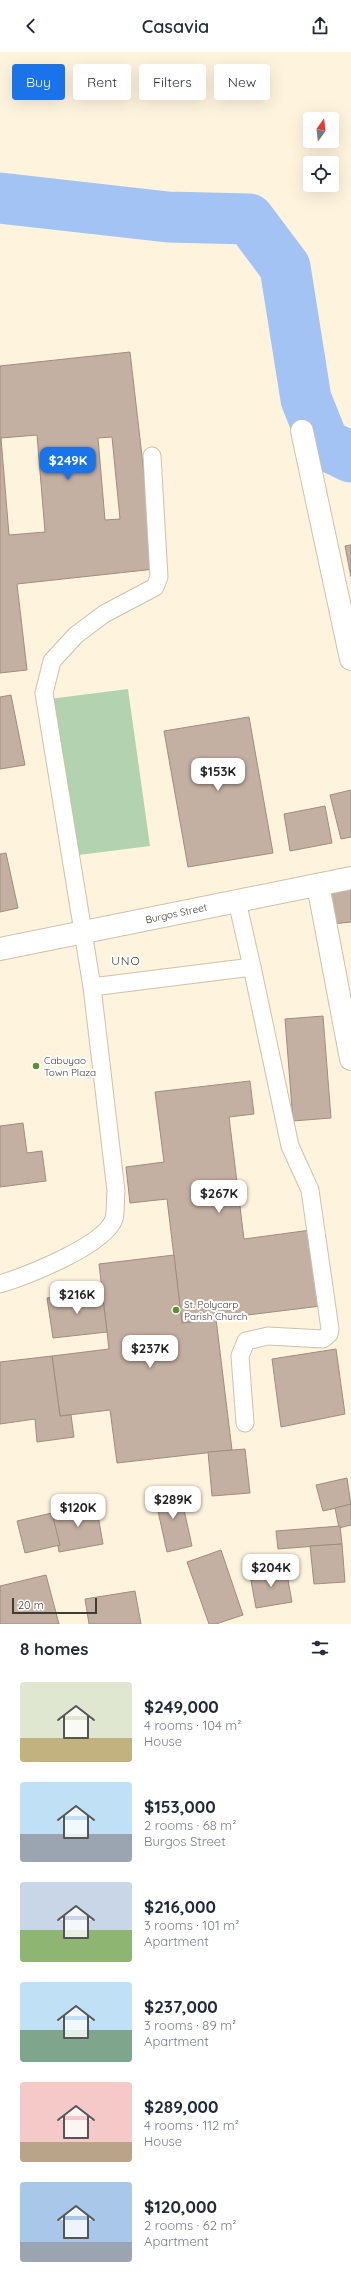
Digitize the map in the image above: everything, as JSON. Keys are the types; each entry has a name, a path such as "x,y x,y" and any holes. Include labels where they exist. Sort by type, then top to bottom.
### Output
{"street":[{"path":"302,431 351,660"},
{"name":"Burgos Street","path":"0,949 351,878"},
{"path":"318,885 351,1059"}],"lane":[{"path":"0,1284 19,1278 94,1241 114,1219 116,1191 92,987 44,692 52,661 76,635 104,614 156,587 159,577 152,456"},
{"path":"237,901 290,1146 310,1190 330,1329 329,1334 323,1339 268,1336 246,1341 240,1356 245,1423"},
{"path":"92,987 252,967"}],"green space":[{"path":"128,689 150,846 71,856 49,699"}],"building":[{"path":"130,352 155,569 17,584 27,670 0,673 0,366","holes":["37,435 45,532 9,535 1,438","112,437 120,519 105,520 98,438"]},
{"path":"351,545 351,577 345,546"},
{"path":"11,695 25,765 0,769 0,697"},
{"path":"249,717 273,853 188,867 164,731"},
{"path":"351,790 351,837 341,839 330,795"},
{"path":"325,806 332,843 290,851 284,814"},
{"path":"6,853 18,908 0,912 0,854"},
{"path":"351,884 351,922 332,924 326,888"},
{"path":"323,1016 331,1118 293,1121 285,1019"},
{"path":"250,1081 254,1114 229,1117 244,1239 311,1230 321,1306 182,1323 167,1199 130,1203 126,1167 164,1162 155,1092"},
{"path":"23,1123 27,1153 42,1151 46,1181 0,1187 0,1126"},
{"path":"174,1255 182,1323 216,1319 232,1450 117,1463 110,1410 60,1416 52,1356 109,1349 99,1264"},
{"path":"102,1291 107,1332 53,1338 47,1298"},
{"path":"336,1349 345,1414 281,1427 272,1359"},
{"path":"52,1356 60,1416 71,1415 74,1437 37,1442 35,1419 0,1424 0,1362"},
{"path":"245,1449 250,1493 212,1496 208,1452"},
{"path":"347,1478 351,1505 323,1511 316,1485"},
{"path":"179,1487 192,1546 167,1552 154,1493"},
{"path":"96,1504 103,1544 59,1552 52,1513"},
{"path":"351,1504 351,1525 339,1528 335,1508"},
{"path":"52,1513 60,1545 25,1553 17,1521"},
{"path":"340,1526 342,1544 278,1549 276,1531"},
{"path":"342,1544 345,1582 314,1584 310,1546"},
{"path":"221,1550 243,1615 216,1624 209,1624 187,1562"},
{"path":"286,1569 292,1602 256,1608 250,1575"},
{"path":"46,1575 59,1624 0,1624 0,1586"},
{"path":"135,1591 141,1624 89,1624 85,1599"}],"waterway":[{"path":"0,198 168,217 249,219 285,267 306,399 324,444 351,457"}],"place":[{"name":"Cabuyao Town Plaza","path":"36,1066"},
{"name":"St. Polycarp Parish Church","path":"176,1310"}],"district":[{"name":"UNO","path":"126,961"}]}
